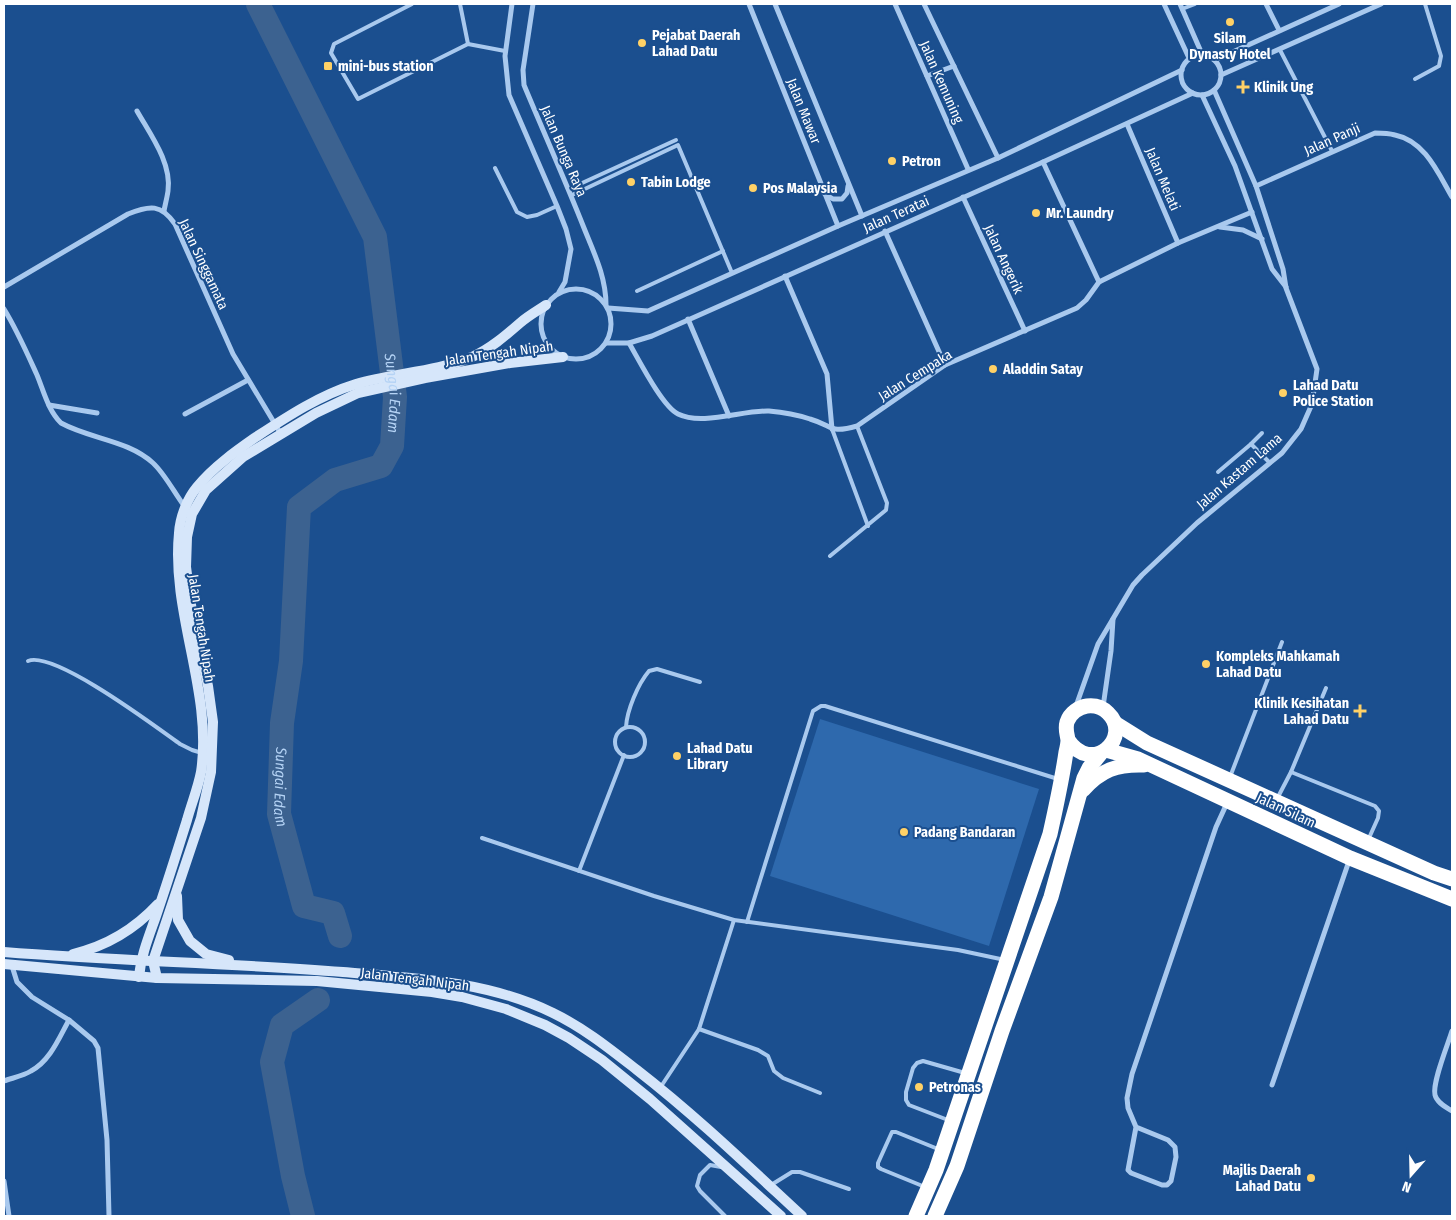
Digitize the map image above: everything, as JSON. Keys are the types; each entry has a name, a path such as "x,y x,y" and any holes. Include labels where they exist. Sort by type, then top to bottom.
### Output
{"highway":[{"path":"916,1216 943,1150 1050,834 1062,780 1068,740 1066,730 1068,720 1074,712 1083,706 1093,705 1102,708 1110,714 1115,723 1115,737 1089,768 1051,897 1017,989 963,1148 937,1214"},
{"name":"Jalan Silam","path":"1115,723 1147,743 1434,873 1452,879"},
{"path":"1068,740 1073,748 1082,754 1091,755 1104,751"},
{"name":"Jalan Silam","path":"1104,751 1138,759 1350,858 1452,899"},
{"path":"1080,795 1099,774 1115,767 1143,765 1155,767"}],"main road":[{"name":"Jalan Tengah Nipah","path":"424,374 472,357 492,346 521,322 546,305"},
{"name":"Jalan Tengah Nipah","path":"154,961 201,818 211,772 179,584 179,530 189,511 197,486 238,450 275,424 290,414 334,392 424,374 563,357"},
{"name":"Jalan Tengah Nipah","path":"189,511 206,490 243,457 316,413 358,393 368,386"},
{"name":"Jalan Tengah Nipah","path":"141,960 207,754"},
{"path":"176,890 178,920 190,941 206,954 250,966"},
{"path":"62,957 86,951 117,938 144,919 161,901"},
{"name":"Jalan Tengah Nipah","path":"4,952 62,957 250,966 437,980 512,997 551,1012 580,1027 660,1088 727,1146 802,1216"},
{"path":"139,977 141,960"},
{"path":"154,961 157,978"},
{"name":"Jalan Tengah Nipah","path":"8,965 157,978 317,981 432,992 462,997 506,1009 545,1025 602,1060 650,1099 781,1216"}],"street":[{"name":"Jalan Bunga Raya","path":"512,4 505,51 509,95 557,206 571,249 565,282 559,292"},
{"name":"Jalan Bunga Raya","path":"533,4 523,70 524,85 572,195 606,288 607,306"},
{"name":"Jalan Mawar","path":"749,4 838,226"},
{"name":"Jalan Mawar","path":"774,4 862,216"},
{"name":"Jalan Kemuning","path":"895,4 968,169"},
{"path":"924,4 998,158"},
{"path":"1164,4 1189,58"},
{"path":"1266,4 1279,30"},
{"path":"1215,60 1328,6 1340,4"},
{"path":"1221,75 1381,4"},
{"path":"1181,7 1202,54 1215,60 1221,75 1220,81 1214,90 1202,95 1192,93 1183,83 1182,70 1189,58 1202,54"},
{"path":"927,76 954,66"},
{"name":"Jalan Teratai","path":"607,306 648,311 968,169 998,158 1182,70"},
{"name":"Jalan Kastam Lama","path":"1074,712 1093,655 1133,585 1142,574 1197,523 1282,452 1301,429 1312,404 1317,369 1286,288 1284,269 1256,186 1214,90"},
{"name":"Jalan Teratai","path":"606,343 629,342 652,336 1043,162 1192,93"},
{"name":"Jalan Kastam Lama","path":"1202,95 1235,166 1272,270 1286,288"},
{"path":"137,111 164,163 168,177 168,190 164,211"},
{"name":"Jalan Melati","path":"1127,124 1178,243"},
{"name":"Jalan Panji","path":"1256,186 1375,132 1396,135 1413,143 1430,158 1452,197"},
{"path":"1043,162 1099,282"},
{"path":"825,194 833,199 842,199 849,189 847,181"},
{"name":"Jalan Angerik","path":"963,196 1025,331"},
{"name":"Jalan Singgamata","path":"4,287 128,214 153,207 164,211 175,224 233,354 281,434"},
{"name":"Jalan Cempaka","path":"832,429 841,430 857,426 945,365 1077,308 1086,300 1099,282 1178,243 1252,212"},
{"path":"1217,226 1243,230 1262,239"},
{"path":"885,231 945,365"},
{"path":"785,276 827,374 832,429"},
{"path":"571,289 586,290 600,298 607,306 611,321 610,332 606,343 594,354 579,359 563,357 549,347 541,332 541,315 546,305 559,292 571,289"},
{"path":"4,309 20,337 49,405 61,424 126,448 147,458 161,472 189,511"},
{"path":"688,319 729,416"},
{"path":"629,342 668,406 678,414 692,418 768,411 810,418 832,429"},
{"path":"185,414 248,380"},
{"path":"49,405 97,413"},
{"path":"1102,708 1111,651 1113,619"},
{"path":"1136,1127 1168,1140 1175,1147 1176,1157 1171,1181 1167,1185 1162,1185 1131,1173 1128,1170 1136,1127 1126,1098 1132,1074 1216,828 1228,800"},
{"path":"1272,1085 1350,858"},
{"path":"8,965 17,982 32,997 69,1020 94,1041 98,1048 107,1140 109,1216"},
{"path":"4,1081 31,1071 44,1060 53,1049 69,1020"},
{"path":"1452,1031 1436,1082 1435,1095 1441,1104 1452,1111"},
{"path":"4,1181 9,1216"}],"lane":[{"path":"412,4 334,44 331,52 358,99 468,44 505,51"},
{"path":"460,4 468,44"},
{"path":"1181,7 1195,4"},
{"path":"1415,78 1439,66 1441,56 1424,4"},
{"path":"1280,50 1332,150"},
{"path":"569,189 676,140"},
{"path":"572,195 678,145 732,273"},
{"path":"495,168 517,212 527,217 537,215 557,206"},
{"path":"637,291 723,251"},
{"path":"830,556 886,510 887,504 857,426"},
{"path":"832,429 868,526"},
{"path":"1218,472 1262,433"},
{"path":"1251,444 1270,463"},
{"path":"1229,780 1282,642"},
{"path":"28,661 36,660 73,674 107,693 180,744 207,754"},
{"path":"626,727 628,714 644,676 649,671 656,670 700,682"},
{"path":"1276,802 1291,772 1326,688"},
{"path":"747,922 813,711 821,706 1062,780"},
{"path":"632,727 641,732 644,743 640,752 635,755 624,755 619,752 615,740 620,730 632,727"},
{"path":"579,871 624,755"},
{"path":"1291,772 1375,806 1379,811 1378,818 1367,843"},
{"path":"482,838 654,896 734,920 958,950 1007,960"},
{"path":"660,1088 699,1029 734,920"},
{"path":"699,1029 758,1050 768,1056 774,1071 783,1078 820,1093"},
{"path":"952,1122 909,1105 906,1100 906,1092 913,1068 917,1063 923,1061 969,1074"},
{"path":"928,1188 881,1169 878,1167 878,1163 892,1132 943,1150"},
{"path":"725,1216 700,1191 697,1186 697,1180 700,1174 710,1165 721,1167 736,1175"},
{"path":"769,1186 792,1172 800,1172 849,1189"}],"shaded area":[{"name":"Padang Bandaran","path":"820,719 1039,789 989,946 770,876"}],"waterway":[{"name":"Sungai Edam","path":"258,4 375,237 395,397 392,446 381,466 335,480 299,507 291,661 282,723 279,814 304,906 333,913 340,936"},
{"name":"Sungai Edam","path":"303,1216 293,1176 272,1062 282,1025 318,1000"}],"place":[{"name":"Silam Dynasty Hotel","path":"1230,22"},
{"name":"Pejabat Daerah Lahad Datu","path":"642,43"},
{"name":"mini-bus station","path":"328,66"},
{"name":"Klinik Ung","path":"1243,87"},
{"name":"Petron","path":"892,161"},
{"name":"Tabin Lodge","path":"631,182"},
{"name":"Pos Malaysia","path":"753,188"},
{"name":"Mr. Laundry","path":"1036,213"},
{"name":"Aladdin Satay","path":"993,369"},
{"name":"Lahad Datu Police Station","path":"1283,393"},
{"name":"Kompleks Mahkamah Lahad Datu","path":"1206,664"},
{"name":"Klinik Kesihatan Lahad Datu","path":"1360,711"},
{"name":"Lahad Datu Library","path":"677,756"},
{"name":"Padang Bandaran","path":"904,832"},
{"name":"Petronas","path":"919,1087"},
{"name":"Majlis Daerah Lahad Datu","path":"1311,1178"}]}
